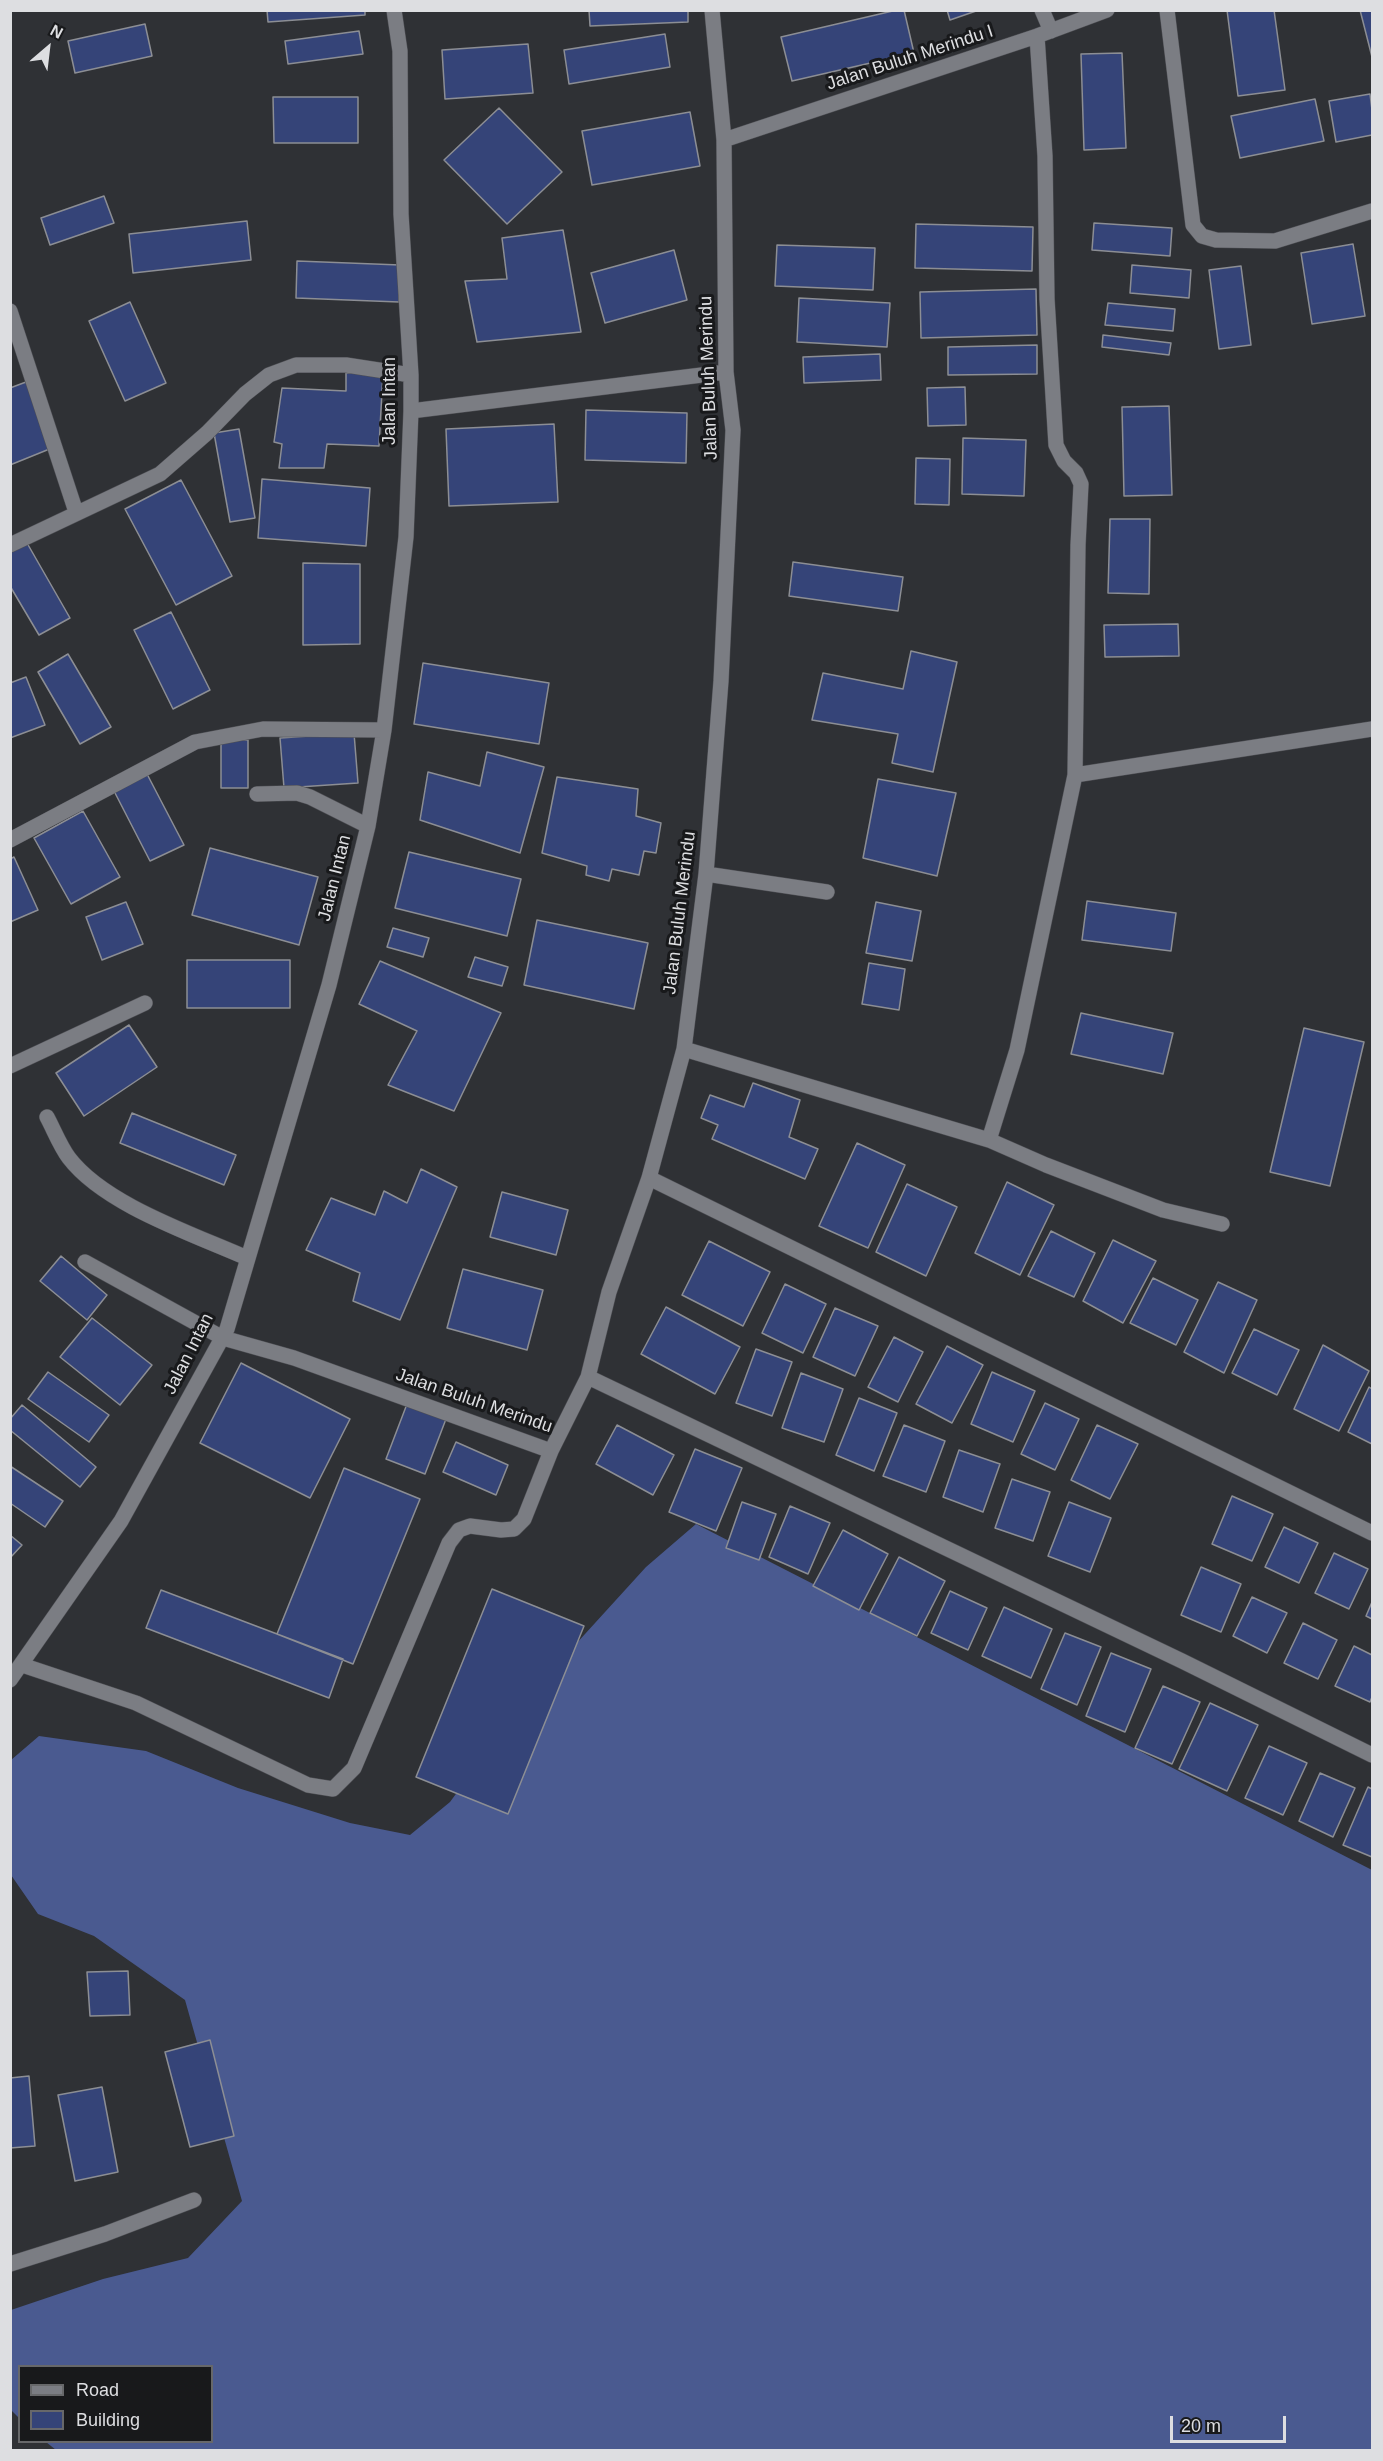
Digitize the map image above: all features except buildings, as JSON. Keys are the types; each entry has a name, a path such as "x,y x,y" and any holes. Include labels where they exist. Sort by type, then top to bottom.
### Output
{"street":[{"name":"Jalan Intan","path":"10,1680 121,1521 227,1329 329,985 368,826 384,730 406,537 411,411 411,375 401,214 400,51 394,10"},
{"name":"Jalan Buluh Merindu","path":"85,1262 223,1338 294,1358 551,1451 588,1377 609,1292 649,1178 684,1049 706,874 721,681 732,442 726,372 724,140 712,10"},
{"path":"990,1140 1017,1050 1075,775 1081,484 1076,472 1064,461 1056,445 1047,299 1042,10"},
{"name":"Jalan Buluh Merindu I","path":"724,140 1044,34 1107,10"},
{"path":"1167,10 1193,225 1202,236 1216,240 1275,241 1372,211"},
{"path":"10,311 76,512"},
{"path":"10,545 160,474 207,434 244,394 269,375 296,365 346,365 411,375"},
{"path":"411,411 726,372"},
{"path":"10,840 195,742 263,729 384,730"},
{"path":"1075,775 1372,729"},
{"path":"257,794 297,793 310,797 368,826"},
{"path":"706,874 826,892"},
{"path":"10,1066 145,1003"},
{"path":"684,1049 990,1140 1046,1165 1162,1210 1222,1224"},
{"path":"47,1117 68,1157 90,1180 117,1198 143,1211 247,1258"},
{"path":"649,1178 1372,1533"},
{"path":"588,1377 1182,1661 1372,1755"},
{"path":"22,1665 136,1703 308,1785 333,1789 354,1768 449,1543 459,1530 470,1526 501,1530 514,1529 524,1519 551,1451"},
{"path":"10,2264 105,2234 194,2200"}],"shaded area":[{"path":"696,1524 1372,1870 1372,2450 56,2450 47,2443 213,2443 213,2365 18,2365 18,2417 11,2410 11,2310 103,2279 188,2258 242,2201 185,2000 94,1936 38,1914 11,1875 11,1760 39,1736 146,1751 238,1788 350,1823 410,1835 450,1802 524,1701 646,1567"}]}
